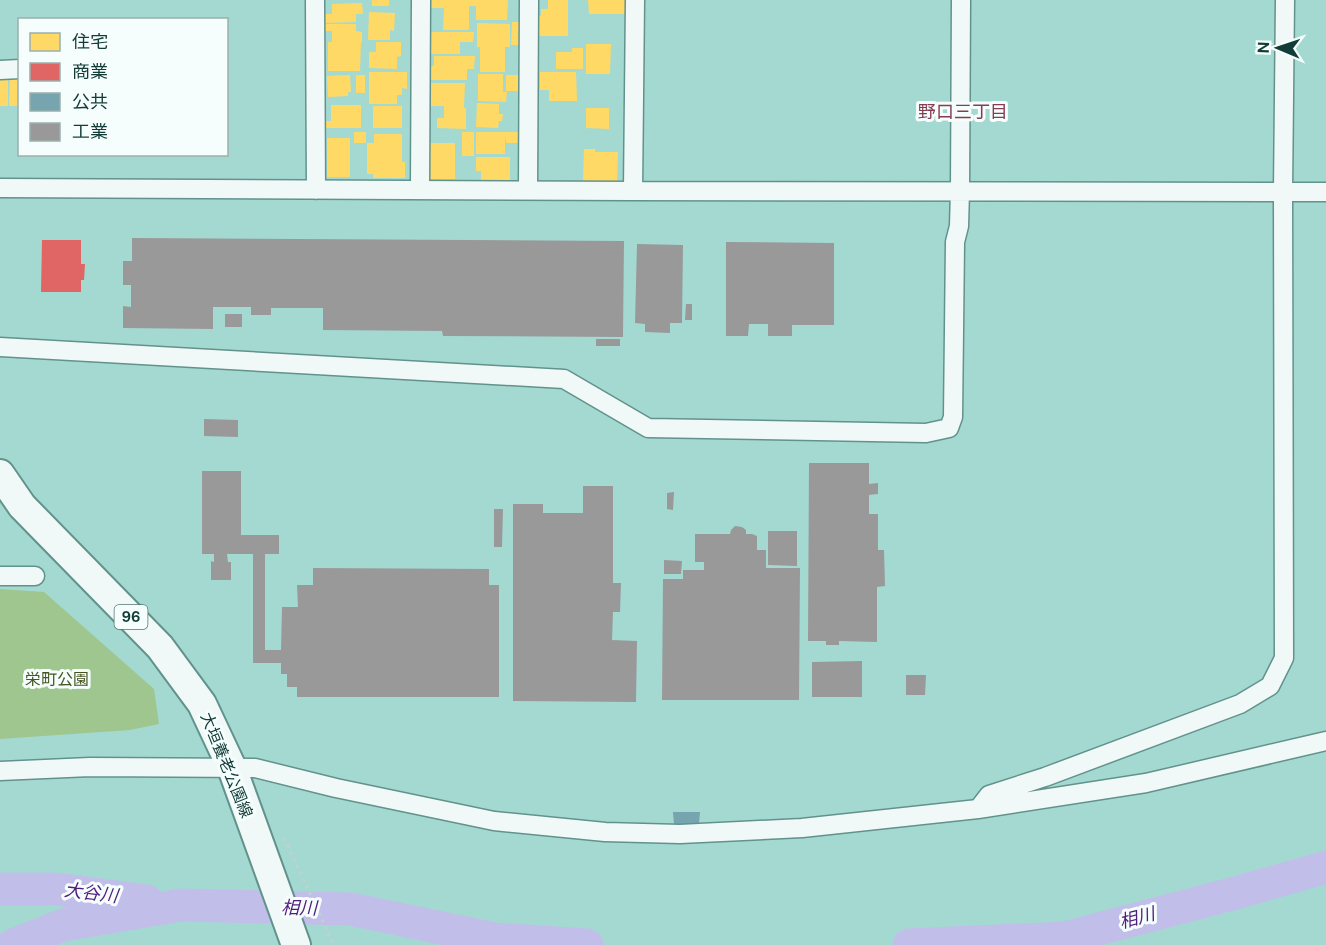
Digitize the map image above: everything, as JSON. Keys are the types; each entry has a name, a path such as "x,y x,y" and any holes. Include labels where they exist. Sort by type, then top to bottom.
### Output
{"main road":[{"name":"大垣養老公園線","path":"0,474 22,506 160,647 202,704 233,773 296,945"}],"street":[{"path":"315,0 316,190"},
{"path":"420,189 421,0"},
{"path":"528,190 529,0"},
{"path":"633,191 635,0"},
{"path":"0,347 564,379 648,428 926,433 949,428 953,417 955,242 959,226 960,191 961,0"},
{"path":"978,809 988,795 1044,777 1240,704 1270,686 1284,658 1285,0"},
{"path":"0,70 18,69"},
{"path":"0,188 1326,192"},
{"path":"0,576 35,576"},
{"path":"0,771 90,767 233,773 255,768 336,788 494,821 604,832 680,834 802,828 978,809 1146,783 1326,741"}],"path":[{"path":"280,830 334,945"}],"green space":[{"name":"栄町公園","path":"0,589 44,592 154,689 159,724 130,730 0,739"}],"building: 住宅":[{"path":"372,0 389,0 389,6 372,6"},
{"path":"429,0 508,0 507,20 476,20 476,6 469,6 469,30 443,30 444,8 429,8"},
{"path":"548,0 568,0 568,36 539,36 539,16 541,16 541,9 548,9"},
{"path":"588,0 626,0 626,14 589,14"},
{"path":"362,3 363,14 356,14 356,22 323,23 323,14 332,14 332,4"},
{"path":"369,12 395,13 394,31 390,30 390,40 368,40"},
{"path":"512,22 521,22 521,45 511,45"},
{"path":"477,23 510,24 510,47 505,47 505,72 480,72"},
{"path":"323,24 356,24 356,31 362,32 360,71 328,71 328,42 332,42 332,31 323,31"},
{"path":"428,32 474,32 473,42 460,42 460,54 428,54"},
{"path":"376,42 401,42 401,56 397,57 397,69 369,68 369,52 376,52"},
{"path":"586,44 611,44 610,74 586,74"},
{"path":"572,48 583,48 583,69 556,69 556,52 572,52"},
{"path":"434,56 475,56 474,69 467,69 467,80 428,80 428,66 434,66"},
{"path":"369,72 407,72 407,89 402,88 402,95 397,95 397,104 369,104"},
{"path":"540,72 576,72 577,101 549,101 549,90 540,90"},
{"path":"478,74 503,74 503,92 507,92 506,102 478,101"},
{"path":"10,75 18,75 18,106 9,106"},
{"path":"350,75 351,92 348,92 348,96 328,97 327,76"},
{"path":"356,75 365,75 365,93 356,93"},
{"path":"506,75 523,75 523,91 506,91"},
{"path":"0,80 8,80 8,106 0,106"},
{"path":"430,83 465,83 466,129 437,128 437,118 444,118 444,106 430,106"},
{"path":"477,103 499,104 499,114 503,114 498,128 476,127"},
{"path":"331,105 361,105 361,128 320,128 320,121 331,121"},
{"path":"373,106 402,106 402,128 373,128"},
{"path":"586,108 609,108 609,129 586,128"},
{"path":"354,132 366,132 366,143 354,143"},
{"path":"462,132 474,132 474,156 462,156"},
{"path":"476,132 522,132 522,143 506,143 505,135 505,154 476,154"},
{"path":"374,134 402,134 402,162 405,162 405,178 373,178 373,174 367,174 367,143 374,143"},
{"path":"327,138 350,138 350,177 327,177"},
{"path":"430,143 455,143 455,179 430,179"},
{"path":"584,149 595,149 595,152 618,152 617,182 583,181"},
{"path":"476,157 510,157 510,180 481,180 481,171 476,171"}],"building: 商業":[{"path":"42,240 81,240 81,264 85,264 81,292 41,292"}],"building: 公共":[{"path":"673,812 700,812 699,824 674,824"}],"building: 工業":[{"path":"132,238 624,241 623,337 443,336 442,331 323,330 323,308 271,308 271,315 251,315 251,307 213,307 213,329 123,328 123,306 131,307 131,285 123,285 123,261 132,261"},
{"path":"726,242 834,243 834,325 792,325 792,336 768,336 768,324 749,324 748,336 726,336"},
{"path":"637,244 683,245 682,323 670,323 670,333 645,332 645,324 635,323"},
{"path":"686,304 692,304 692,320 685,320"},
{"path":"225,314 242,314 242,327 225,327"},
{"path":"596,339 620,339 620,346 596,346"},
{"path":"204,419 238,420 238,437 204,436"},
{"path":"809,463 869,463 869,484 878,483 878,494 869,495 869,514 878,514 878,550 884,550 885,586 877,587 877,642 839,641 839,645 826,645 826,641 808,641"},
{"path":"202,471 241,471 241,535 279,535 279,554 265,554 265,650 281,650 282,607 298,607 297,585 313,585 313,568 489,569 489,585 499,585 499,697 297,697 297,687 287,687 287,674 281,674 281,663 253,663 253,554 227,554 228,562 231,562 231,580 211,580 211,561 214,562 214,554 202,554"},
{"path":"583,486 613,486 613,583 621,583 620,612 613,612 612,640 637,641 636,702 513,701 513,504 543,504 543,513 583,513"},
{"path":"674,492 673,510 667,509 667,493"},
{"path":"494,509 503,509 502,547 494,547"},
{"path":"735,526 742,527 746,530 746,534 757,536 757,550 766,550 766,568 800,568 799,700 662,700 663,579 683,579 683,570 704,570 704,562 695,562 695,534 730,534"},
{"path":"768,531 797,531 797,566 768,565"},
{"path":"664,560 682,561 681,574 664,574"},
{"path":"862,661 862,697 812,697 812,662"},
{"path":"906,675 926,675 925,695 906,695"}],"waterway":[{"name":"相川","path":"909,945 1065,938 1326,867"},
{"name":"大谷川","path":"0,889 56,889 147,901"},
{"name":"相川","path":"13,945 63,925 181,905 350,909 494,939 587,945"}],"district":[{"name":"野口三丁目","path":"963,112"}]}
